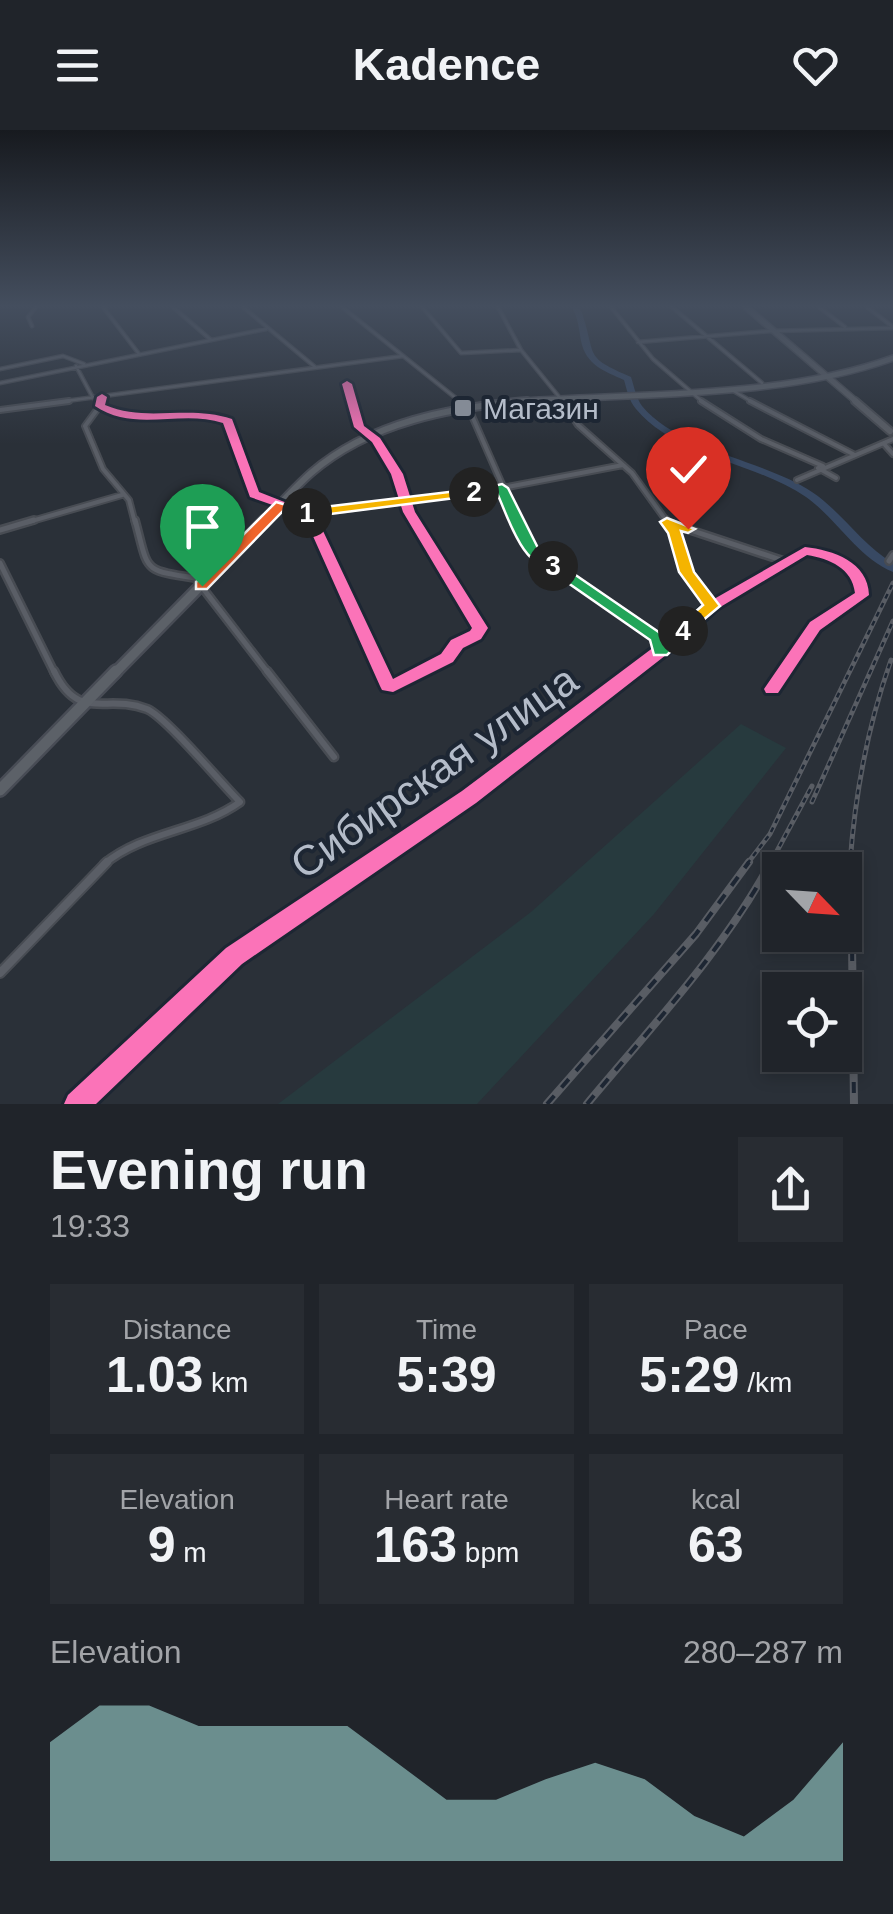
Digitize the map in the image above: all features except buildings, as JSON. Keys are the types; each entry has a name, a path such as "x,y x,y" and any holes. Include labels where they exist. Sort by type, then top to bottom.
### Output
{"main road":[{"path":"0,790 281,504 342,447 367,434 419,416 561,399 730,388 872,366 893,358"}],"street":[{"path":"0,383 147,352"},
{"path":"301,352 315,367"},
{"path":"400,352 469,409 532,551 658,637 660,651"},
{"path":"524,352 588,435 622,465 667,522 675,533 686,572 712,606"},
{"path":"650,352 706,406 750,435 836,478"},
{"path":"723,352 762,383"},
{"path":"796,352 892,435 885,445 820,467 797,480"},
{"path":"0,368 68,356 84,364"},
{"path":"0,410 404,356"},
{"path":"0,361 12,366"},
{"path":"76,366 93,398"},
{"path":"310,514 357,626 388,686 447,658 457,644 476,635 480,628 406,501 398,474 376,440 359,427 347,384"},
{"path":"730,388 782,420 853,454"},
{"path":"102,397 88,420 88,435 103,469 130,500 148,567 155,572 195,578 334,757"},
{"path":"100,406 129,419 200,415 228,421 250,489 259,498 310,514 502,488 622,465"},
{"path":"885,445 893,454"},
{"path":"0,530 124,495"},
{"path":"667,522 784,561"},
{"name":"Сибирская улица","path":"77,1104 234,956 469,797 660,651 712,606 805,551 854,570 864,587 862,595 815,626 772,690"},
{"path":"0,564 63,690 83,706 133,704 150,710 240,802 215,816 157,834 102,865 0,973"}],"green space":[{"path":"741,724 786,748 654,914 477,1104 278,1104 531,912"}],"waterway":[{"path":"589,352 603,368 628,379 637,404 655,422 697,446 769,474 811,496 871,553 893,568"}],"railway":[{"path":"747,864 770,834 893,583"},
{"path":"812,802 893,621"},
{"path":"851,852 863,761 891,660"},
{"path":"776,852 812,786"},
{"path":"547,1104 696,934 749,862"},
{"path":"587,1104 709,957 762,878"},
{"path":"852,952 854,1104"}],"cycle path":[{"path":"102,397 100,406 117,414 196,414 228,421 254,494 309,514 388,686 393,686 447,658 457,644 476,635 480,628 409,512 397,474 376,440 359,427 347,384"},
{"path":"77,1104 234,956 469,797 660,651 712,606 805,551 835,558 858,577 862,595 815,626 772,689"}],"place":[{"name":"Магазин","path":"463,408"}],"route":[{"path":"202,586 281,504 310,514 502,488 532,551 658,637 660,651 712,606 686,572 675,533 667,522 688,529"}]}
